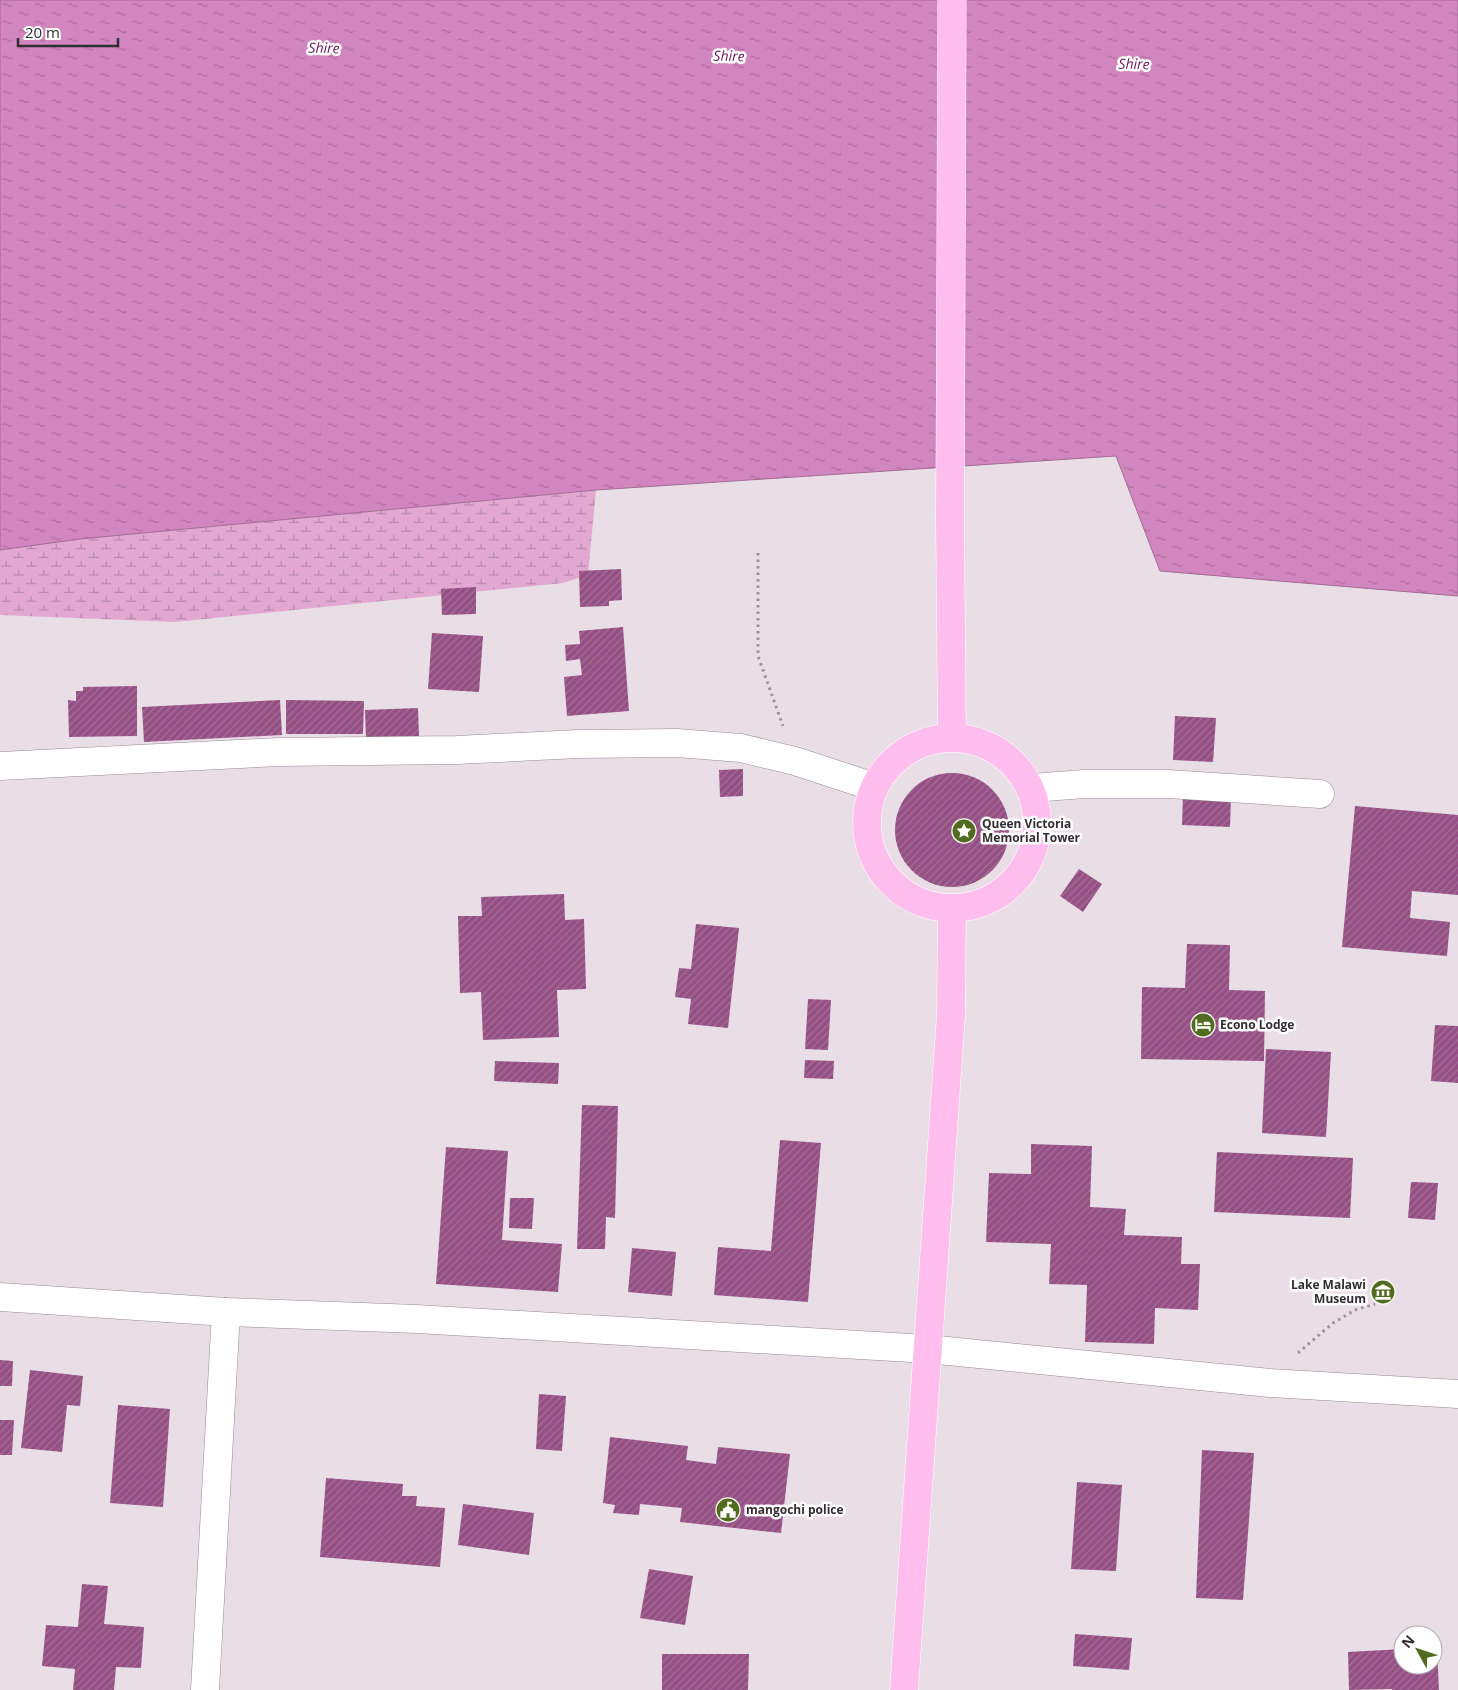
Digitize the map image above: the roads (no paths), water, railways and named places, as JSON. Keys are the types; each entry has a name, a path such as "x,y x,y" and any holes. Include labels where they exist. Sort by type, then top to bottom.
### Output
{"highway":[{"path":"952,0 950,520 952,736"},
{"path":"952,736 984,743 1013,761 1032,788 1038,821 1032,854 1013,883 985,902 952,909 928,905 906,896 888,880 874,859 868,835 867,811 874,787 893,761 920,743 952,736"},
{"path":"904,1690 951,1015 952,909"}],"street":[{"path":"0,766 278,752 457,750 578,744 677,743 741,748 795,760 874,787"},
{"path":"1032,788 1084,784 1168,784 1320,794"},
{"path":"0,1297 226,1312 426,1320 928,1349 1270,1383 1458,1394"},
{"path":"205,1690 226,1312"}],"water":[{"name":"Shire","path":"0,0 1458,0 1458,596 1160,571 1116,456 596,490 80,539 0,550"}],"place":[{"name":"Queen Victoria Memorial Tower","path":"964,831"},
{"name":"Econo Lodge","path":"1203,1025"},
{"name":"Lake Malawi Museum","path":"1383,1292"},
{"name":"mangochi police","path":"728,1510"}]}
